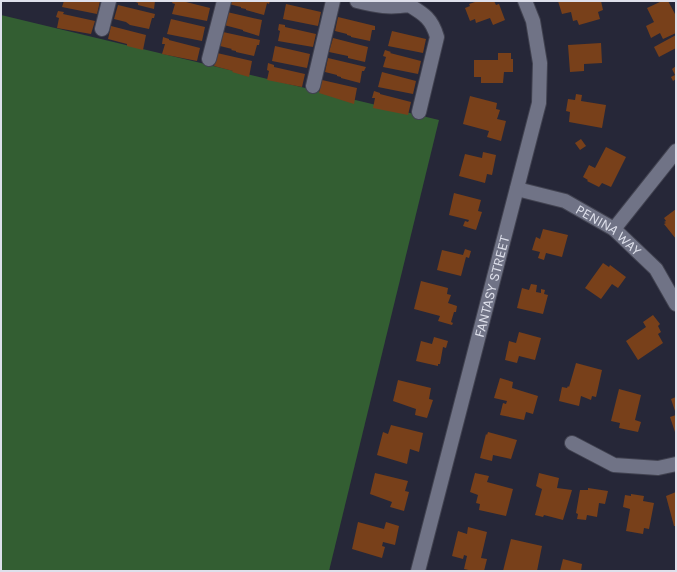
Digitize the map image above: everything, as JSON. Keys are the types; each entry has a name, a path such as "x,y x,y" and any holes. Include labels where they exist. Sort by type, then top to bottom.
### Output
{"street":[{"path":"102,29 109,1"},
{"path":"209,59 224,1"},
{"path":"313,86 333,1"},
{"path":"357,1 379,6 392,7 409,5 425,15 434,25 437,37 419,112"},
{"name":"FANTASY STREET","path":"418,571 539,103 540,63 533,22 525,1"},
{"path":"614,229 676,151"},
{"name":"PENINA WAY","path":"517,189 565,201 614,229 656,269 676,304"},
{"path":"572,444 614,465 658,468 676,464"}],"green space":[{"path":"1,15 439,120 329,571 1,571"}],"building":[{"path":"64,1 100,1 97,14 62,7"},
{"path":"133,1 155,1 154,9 138,5 138,3"},
{"path":"173,1 182,1 210,8 207,21 172,14 175,4 172,3"},
{"path":"230,1 270,1 269,4 267,3 264,15 229,4"},
{"path":"478,1 494,1 496,5 499,4 505,20 493,25 490,18 476,23 475,19 470,21 465,8 470,6 469,4"},
{"path":"558,1 601,1 603,10 598,12 600,19 579,25 577,20 573,21 571,12 562,14"},
{"path":"662,1 668,1 676,14 676,33 663,39 660,33 651,38 646,26 654,22 647,8"},
{"path":"286,4 321,12 318,26 283,19"},
{"path":"118,5 155,14 154,18 152,18 149,29 130,25 126,22 114,19"},
{"path":"58,11 64,12 63,14 95,21 91,34 57,28 59,18 56,17"},
{"path":"227,12 262,20 259,36 224,25"},
{"path":"338,17 375,26 375,30 372,30 370,41 351,37 347,34 335,31"},
{"path":"171,19 205,27 202,41 167,34"},
{"path":"279,24 285,25 285,27 316,34 313,47 278,41 280,31 278,30"},
{"path":"111,26 146,35 143,50 108,39"},
{"path":"392,31 426,39 423,53 388,46"},
{"path":"223,32 260,40 254,56 236,52 231,50 232,49 220,46"},
{"path":"676,35 676,48 659,57 654,47"},
{"path":"163,37 200,48 197,61 162,54 165,44 162,44"},
{"path":"333,38 368,47 365,62 348,58 348,56 329,52"},
{"path":"601,43 602,63 584,64 584,71 570,72 568,45"},
{"path":"275,46 310,54 307,68 272,61"},
{"path":"385,50 391,52 390,53 421,61 418,74 383,67 386,57 383,56"},
{"path":"217,53 252,61 249,77 214,66"},
{"path":"498,53 511,53 511,59 513,59 513,72 504,72 503,83 481,83 481,77 474,77 474,60 498,60"},
{"path":"328,58 366,67 364,71 362,71 360,83 325,72"},
{"path":"268,63 274,65 274,67 305,74 302,87 267,80 269,71 267,70"},
{"path":"676,66 676,79 673,81 671,77 675,75 672,69"},
{"path":"382,72 416,81 413,94 378,87"},
{"path":"322,80 357,88 354,104 319,93"},
{"path":"374,91 411,102 408,115 373,108 375,98 372,98"},
{"path":"576,94 582,95 581,101 606,105 602,128 569,122 570,112 566,111 568,99 575,100"},
{"path":"470,96 497,103 496,109 500,110 497,119 506,121 501,141 487,137 489,131 463,124"},
{"path":"581,139 586,146 580,150 575,143"},
{"path":"606,147 626,157 611,187 602,183 599,187 587,181 588,180 583,177 589,165 595,168"},
{"path":"483,152 496,155 492,175 487,174 485,183 459,176 465,154 482,158"},
{"path":"454,193 481,200 478,211 482,212 476,230 463,226 465,221 468,222 469,220 449,215"},
{"path":"676,209 676,239 664,224 666,221 664,218"},
{"path":"543,229 568,235 562,257 546,253 544,260 538,258 540,252 532,250 536,237 540,239"},
{"path":"465,249 471,251 469,258 466,257 461,276 437,270 442,250 463,255"},
{"path":"603,263 609,267 610,265 626,277 618,288 612,284 601,299 585,288"},
{"path":"421,281 448,288 447,294 451,295 448,303 457,306 451,322 453,323 452,325 438,321 440,316 414,309"},
{"path":"531,284 537,285 536,292 541,293 541,289 545,290 544,294 548,295 543,314 517,308 522,288 529,290"},
{"path":"653,315 660,324 658,326 661,332 658,334 663,343 638,360 626,341 646,327 643,322"},
{"path":"519,332 541,338 535,360 519,356 517,363 505,360 509,341 516,343"},
{"path":"434,337 448,341 446,348 443,347 440,364 438,364 438,366 416,361 421,341 432,344"},
{"path":"576,363 602,370 596,397 592,396 591,400 581,396 579,406 559,401 562,387 569,387"},
{"path":"500,378 513,382 512,388 538,396 533,414 526,412 524,420 500,415 503,403 506,404 507,401 494,398"},
{"path":"398,380 431,388 429,399 433,400 427,418 415,415 416,409 393,401"},
{"path":"619,389 641,395 635,420 641,422 638,432 619,428 620,423 611,421"},
{"path":"676,397 676,414 671,399"},
{"path":"676,415 676,431 675,432 670,417"},
{"path":"391,425 423,433 419,452 410,449 407,464 377,455 383,432 388,434"},
{"path":"488,432 517,440 511,459 493,455 492,461 480,458 486,434 487,435"},
{"path":"375,473 408,481 405,491 409,492 404,511 390,507 392,502 370,494"},
{"path":"475,473 489,476 487,482 513,489 506,516 479,510 480,504 476,503 478,495 470,492"},
{"path":"539,473 559,478 557,488 572,490 563,520 544,515 543,517 535,515 542,489 536,486"},
{"path":"588,488 608,491 605,504 599,503 597,517 587,515 586,520 577,519 578,514 576,513 580,490 588,490"},
{"path":"676,492 676,526 674,526 666,496"},
{"path":"631,494 644,496 643,501 654,503 649,529 644,528 643,534 626,531 630,509 623,507 625,495 631,496"},
{"path":"358,522 384,529 386,522 399,526 395,545 383,542 382,546 385,547 382,558 352,549"},
{"path":"468,527 487,532 481,558 487,559 484,571 464,569 467,556 464,555 463,559 452,556 458,531 467,534"},
{"path":"511,539 542,546 537,571 503,571"},
{"path":"563,559 582,564 581,571 560,571"}]}
